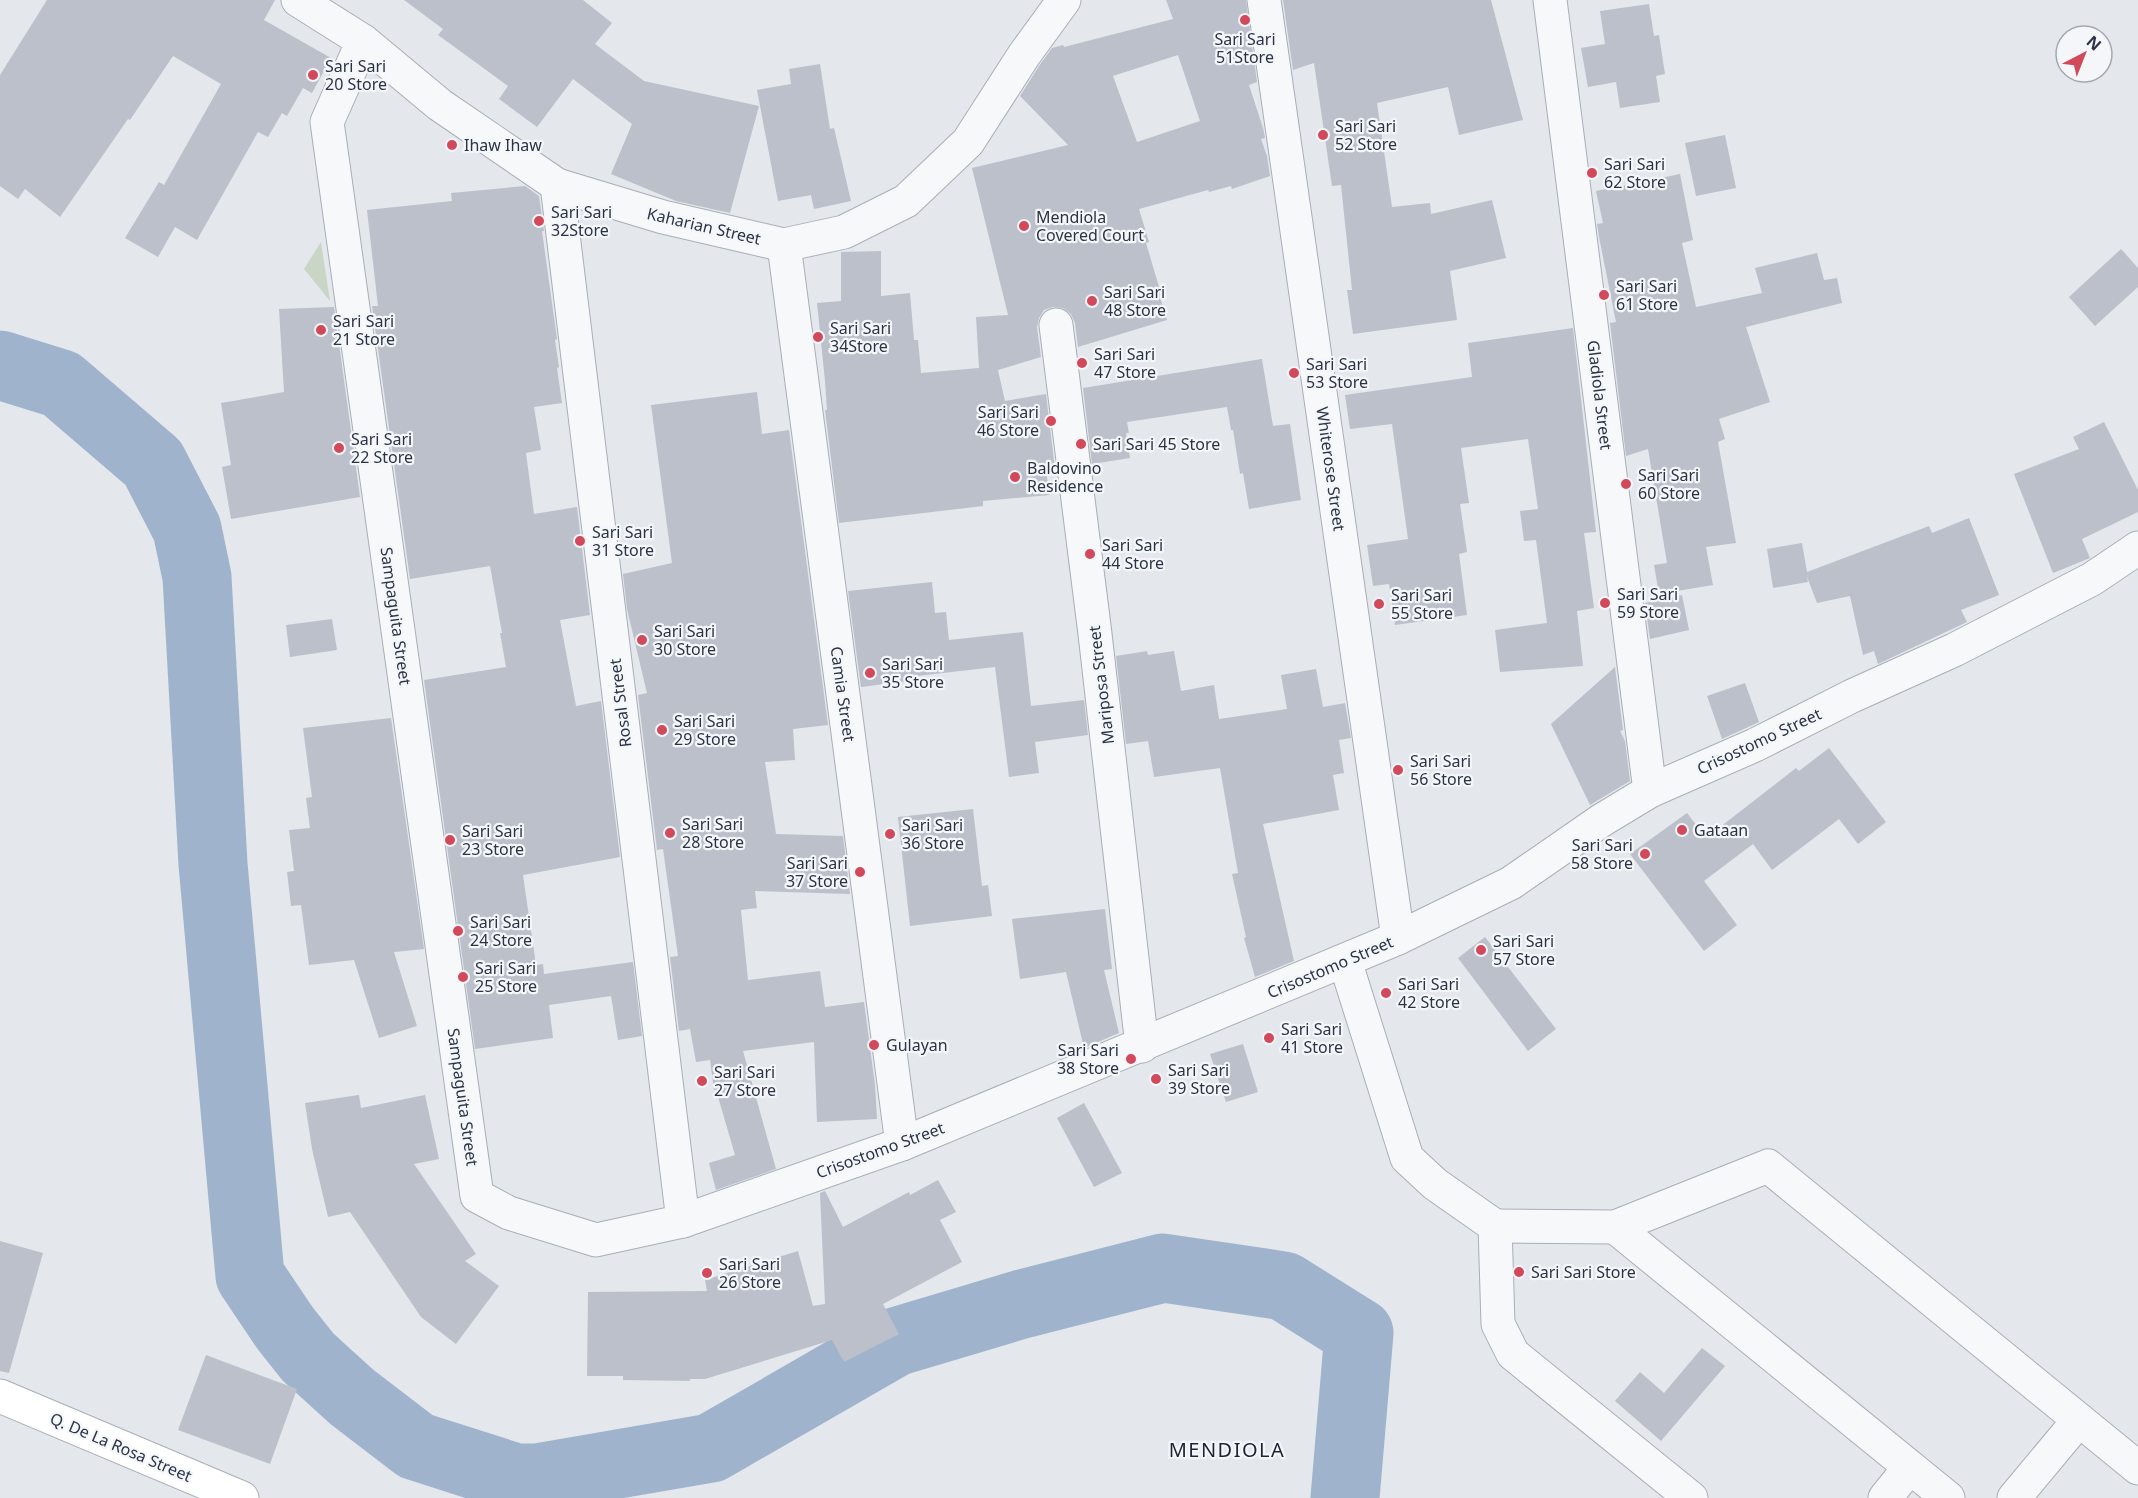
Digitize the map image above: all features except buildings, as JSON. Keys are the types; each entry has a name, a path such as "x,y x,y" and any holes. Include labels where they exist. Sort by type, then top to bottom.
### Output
{"street":[{"name":"Kaharian Street","path":"298,0 363,41 440,105 557,185 663,217 784,245 844,232 906,201 968,142 1024,55 1064,0"},
{"name":"Whiterose Street","path":"1264,0 1398,938"},
{"name":"Gladiola Street","path":"1550,0 1650,791"},
{"name":"Sampaguita Street","path":"363,41 327,122 477,1196"},
{"name":"Rosal Street","path":"557,185 683,1221"},
{"name":"Camia Street","path":"784,245 902,1144"},
{"name":"Mariposa Street","path":"1056,325 1095,634 1142,1046"},
{"name":"Crisostomo Street","path":"477,1196 509,1213 596,1240 683,1221 902,1144 1398,938 1511,883 1602,820 1650,791 1755,745 1852,696 1954,650 2092,579 2138,548"},
{"path":"1345,961 1407,1158 1435,1184 1496,1226 1615,1227 1768,1166 2138,1468"},
{"path":"1496,1226 1498,1324 1513,1354 1691,1498"},
{"path":"1615,1227 1948,1498"},
{"name":"Q. De La Rosa Street","path":"0,1396 242,1498"},
{"path":"2014,1498 2079,1420"},
{"path":"1885,1498 1910,1467"}],"green space":[{"path":"321,242 330,301 304,269"}],"waterway":[{"path":"0,365 61,384 153,463 187,529 197,577 213,864 250,1276 285,1328 308,1357 352,1397 416,1446 516,1478 537,1478 711,1448 895,1342 1022,1304 1163,1268 1284,1286 1359,1333 1345,1498"}],"place":[{"name":"Sari Sari 51Store","path":"1245,20"},
{"name":"Sari Sari 20 Store","path":"313,75"},
{"name":"Sari Sari 52 Store","path":"1323,135"},
{"name":"Ihaw Ihaw","path":"452,145"},
{"name":"Sari Sari 62 Store","path":"1592,173"},
{"name":"Sari Sari 32Store","path":"539,221"},
{"name":"Mendiola Covered Court","path":"1024,226"},
{"name":"Sari Sari 61 Store","path":"1604,295"},
{"name":"Sari Sari 48 Store","path":"1092,301"},
{"name":"Sari Sari 21 Store","path":"321,330"},
{"name":"Sari Sari 34Store","path":"818,337"},
{"name":"Sari Sari 47 Store","path":"1082,363"},
{"name":"Sari Sari 53 Store","path":"1294,373"},
{"name":"Sari Sari 46 Store","path":"1051,421"},
{"name":"Sari Sari 45 Store","path":"1081,444"},
{"name":"Sari Sari 22 Store","path":"339,448"},
{"name":"Baldovino Residence","path":"1015,477"},
{"name":"Sari Sari 60 Store","path":"1626,484"},
{"name":"Sari Sari 31 Store","path":"580,541"},
{"name":"Sari Sari 44 Store","path":"1090,554"},
{"name":"Sari Sari 59 Store","path":"1605,603"},
{"name":"Sari Sari 55 Store","path":"1379,604"},
{"name":"Sari Sari 30 Store","path":"642,640"},
{"name":"Sari Sari 35 Store","path":"870,673"},
{"name":"Sari Sari 29 Store","path":"662,730"},
{"name":"Sari Sari 56 Store","path":"1398,770"},
{"name":"Gataan","path":"1682,830"},
{"name":"Sari Sari 28 Store","path":"670,833"},
{"name":"Sari Sari 36 Store","path":"890,834"},
{"name":"Sari Sari 23 Store","path":"450,840"},
{"name":"Sari Sari 58 Store","path":"1645,854"},
{"name":"Sari Sari 37 Store","path":"860,872"},
{"name":"Sari Sari 24 Store","path":"458,931"},
{"name":"Sari Sari 57 Store","path":"1481,950"},
{"name":"Sari Sari 25 Store","path":"463,977"},
{"name":"Sari Sari 42 Store","path":"1386,993"},
{"name":"Sari Sari 41 Store","path":"1269,1038"},
{"name":"Gulayan","path":"874,1045"},
{"name":"Sari Sari 38 Store","path":"1131,1059"},
{"name":"Sari Sari 39 Store","path":"1156,1079"},
{"name":"Sari Sari 27 Store","path":"702,1081"},
{"name":"Sari Sari Store","path":"1519,1272"},
{"name":"Sari Sari 26 Store","path":"707,1273"}],"district":[{"name":"MENDIOLA","path":"1227,1449"}]}
